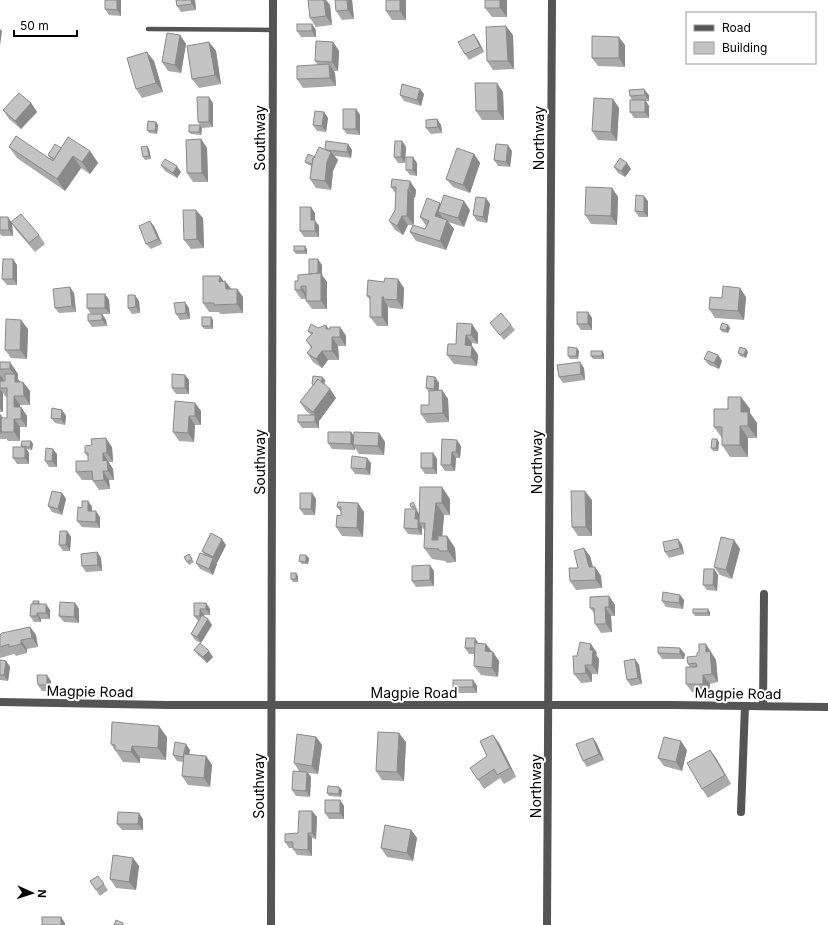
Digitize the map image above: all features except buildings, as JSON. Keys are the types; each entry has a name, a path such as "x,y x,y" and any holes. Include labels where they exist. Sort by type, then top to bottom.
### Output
{"street":[{"name":"Southway","path":"271,925 273,0"},
{"name":"Northway","path":"547,925 552,0"},
{"path":"763,706 764,594"},
{"name":"Magpie Road","path":"0,702 168,705 272,704 828,707"},
{"path":"741,812 745,706"}],"lane":[{"path":"148,29 273,30"}]}
